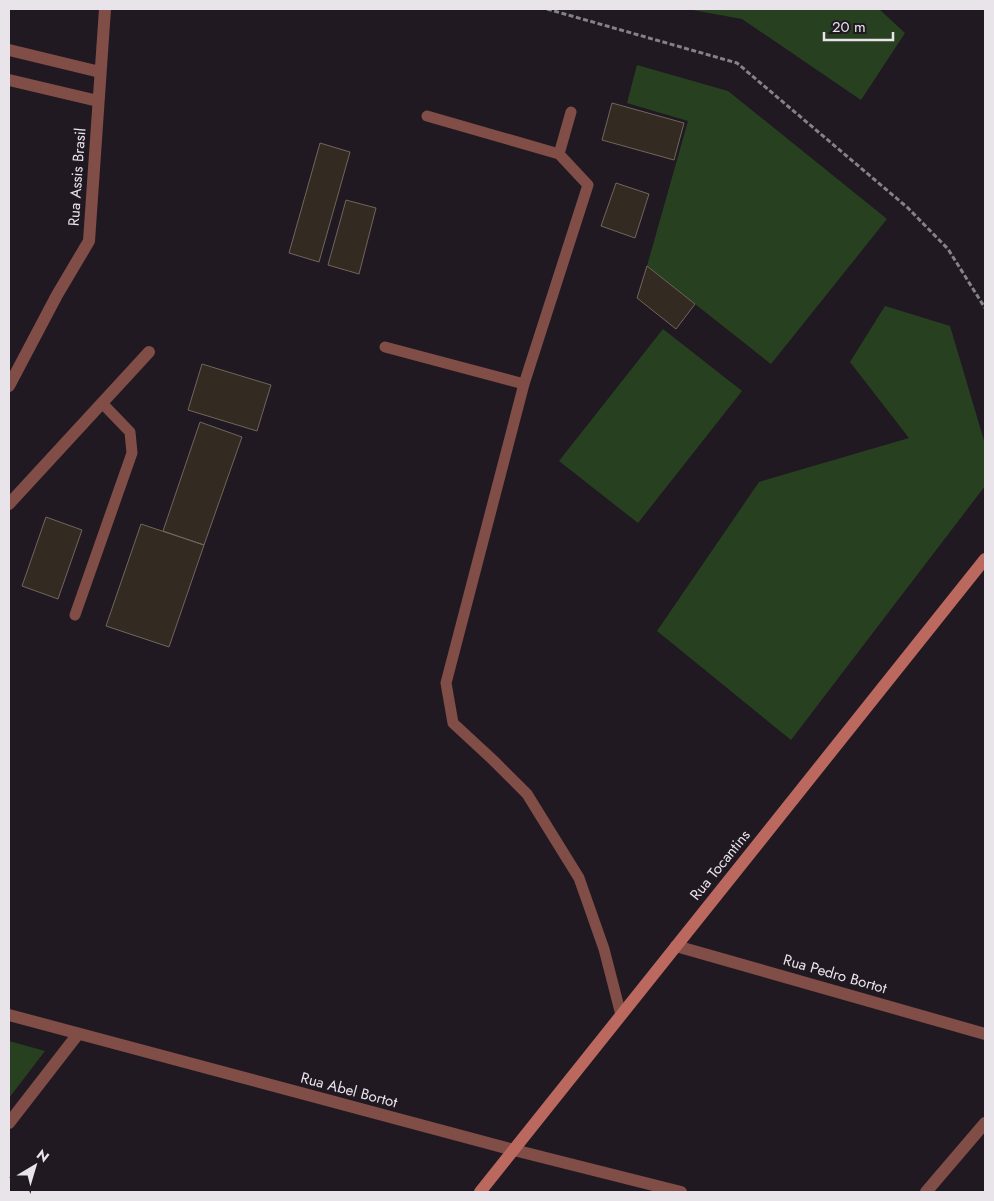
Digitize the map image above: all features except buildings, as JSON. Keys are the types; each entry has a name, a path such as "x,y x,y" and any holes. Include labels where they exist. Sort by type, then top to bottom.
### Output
{"main road":[{"name":"Rua Tocantins","path":"480,1192 985,558"}],"street":[{"name":"Rua Assis Brasil","path":"9,386 56,295 89,241 105,9"},
{"path":"9,50 100,72"},
{"path":"9,80 98,101"},
{"path":"9,504 149,352"},
{"name":"Rua Pedro Bortot","path":"676,946 985,1034"},
{"name":"Rua Abel Bortot","path":"9,1015 514,1150 681,1192"},
{"path":"9,1123 78,1034"},
{"path":"926,1192 985,1122"}],"lane":[{"path":"559,154 572,112"},
{"path":"427,116 559,154 588,185 524,384 446,683 452,722 527,794 578,878 604,949 621,1015"},
{"path":"385,346 524,384"},
{"path":"75,615 132,453 130,432 102,402"}],"path":[{"path":"548,9 737,63 908,208 948,249 985,308"}],"green space":[{"path":"687,9 879,9 905,33 861,100 742,19"},
{"path":"637,65 728,91 887,219 771,364 647,266 688,121 627,103"},
{"path":"885,306 950,326 985,444 985,486 791,740 657,631 759,482 909,438 850,362"},
{"path":"663,329 742,391 638,523 559,461"},
{"path":"9,1041 45,1051 9,1098"}]}
